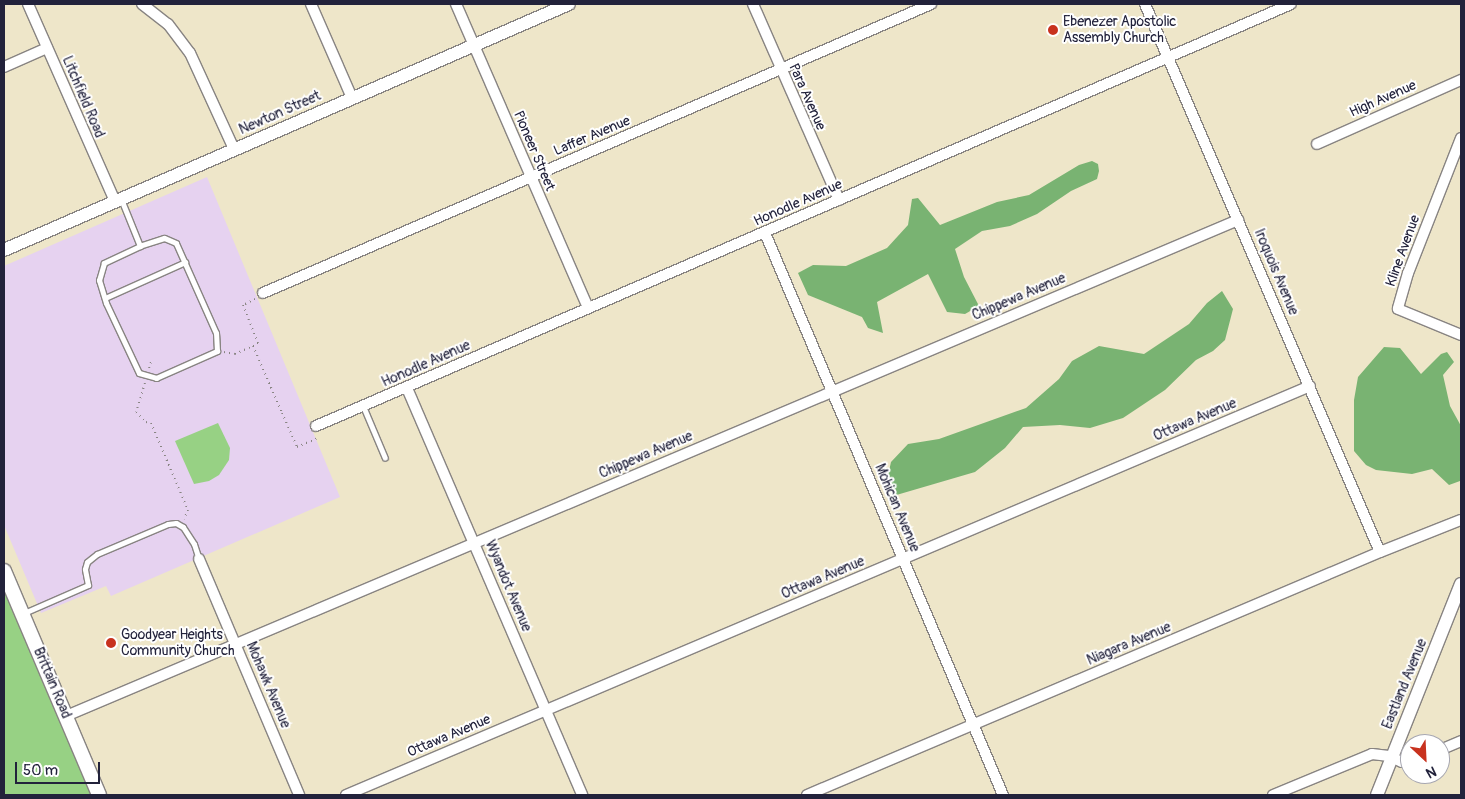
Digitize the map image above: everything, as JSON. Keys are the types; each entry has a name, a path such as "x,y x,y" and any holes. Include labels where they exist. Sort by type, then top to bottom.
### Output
{"main road":[{"name":"Brittain Road","path":"4,571 99,795"}],"street":[{"name":"Litchfield Road","path":"28,4 118,200"},
{"path":"142,4 168,24 190,52 234,149"},
{"path":"311,4 352,98"},
{"name":"Pioneer Street","path":"456,4 588,308"},
{"name":"Newton Street","path":"4,250 569,4"},
{"name":"Para Avenue","path":"752,4 839,200"},
{"name":"Laffer Avenue","path":"263,293 931,4"},
{"name":"Iroquois Avenue","path":"1145,4 1380,552"},
{"name":"Honodle Avenue","path":"316,426 1291,4"},
{"path":"4,67 47,48"},
{"name":"High Avenue","path":"1317,144 1461,80"},
{"name":"Kline Avenue","path":"1461,138 1408,273 1398,309 1461,335"},
{"name":"Chippewa Avenue","path":"66,716 1238,220"},
{"name":"Mohican Avenue","path":"765,232 1004,795"},
{"name":"Ottawa Avenue","path":"346,795 1310,386"},
{"name":"Wyandot Avenue","path":"407,388 582,795"},
{"name":"Niagara Avenue","path":"807,795 1380,552 1461,520"},
{"name":"Mohawk Avenue","path":"199,558 300,795"},
{"name":"Eastland Avenue","path":"1377,795 1461,584"},
{"path":"1273,795 1372,754 1400,761"}],"lane":[{"path":"118,200 140,246"},
{"path":"164,238 176,243 185,262 216,334 217,351 156,378 147,376 139,373 105,298 99,280 104,263 140,246 164,238"},
{"path":"105,298 185,262"},
{"path":"363,406 385,458"},
{"path":"22,614 88,585 85,569 87,562 98,554 168,524 176,523 180,526 194,544 199,558"}],"path":[{"path":"217,351 235,354 258,343 242,305 253,300"},
{"path":"253,346 296,448 316,439"},
{"path":"152,359 136,412 146,422 151,423 176,478 188,510 180,526"}],"shaded area":[{"path":"207,177 340,497 111,596 106,586 41,613 4,525 4,266"}],"green space":[{"path":"1092,161 1098,164 1097,179 1071,191 1037,214 1010,226 982,231 955,249 964,277 979,306 965,314 947,312 928,274 877,302 883,333 868,328 862,317 808,295 798,273 813,265 846,266 887,248 908,225 912,199 918,198 940,225 997,202 1029,195 1079,165"},
{"path":"1222,291 1233,309 1225,340 1213,351 1196,360 1165,390 1123,418 1090,428 1060,425 1023,427 1005,448 975,472 893,496 887,480 891,462 908,444 939,439 1026,408 1059,379 1072,361 1099,346 1144,354 1189,324 1207,303"},
{"path":"1384,347 1400,348 1421,374 1441,354 1447,352 1454,362 1443,375 1450,406 1461,426 1460,481 1449,485 1432,469 1412,474 1376,470 1366,465 1354,451 1354,400 1358,377"},
{"path":"218,423 230,448 229,460 219,475 209,481 194,484 175,441"},
{"path":"4,588 92,795 4,795"}],"place":[{"name":"Ebenezer Apostolic Assembly Church","path":"1053,30"},
{"name":"Goodyear Heights Community Church","path":"111,643"}]}
